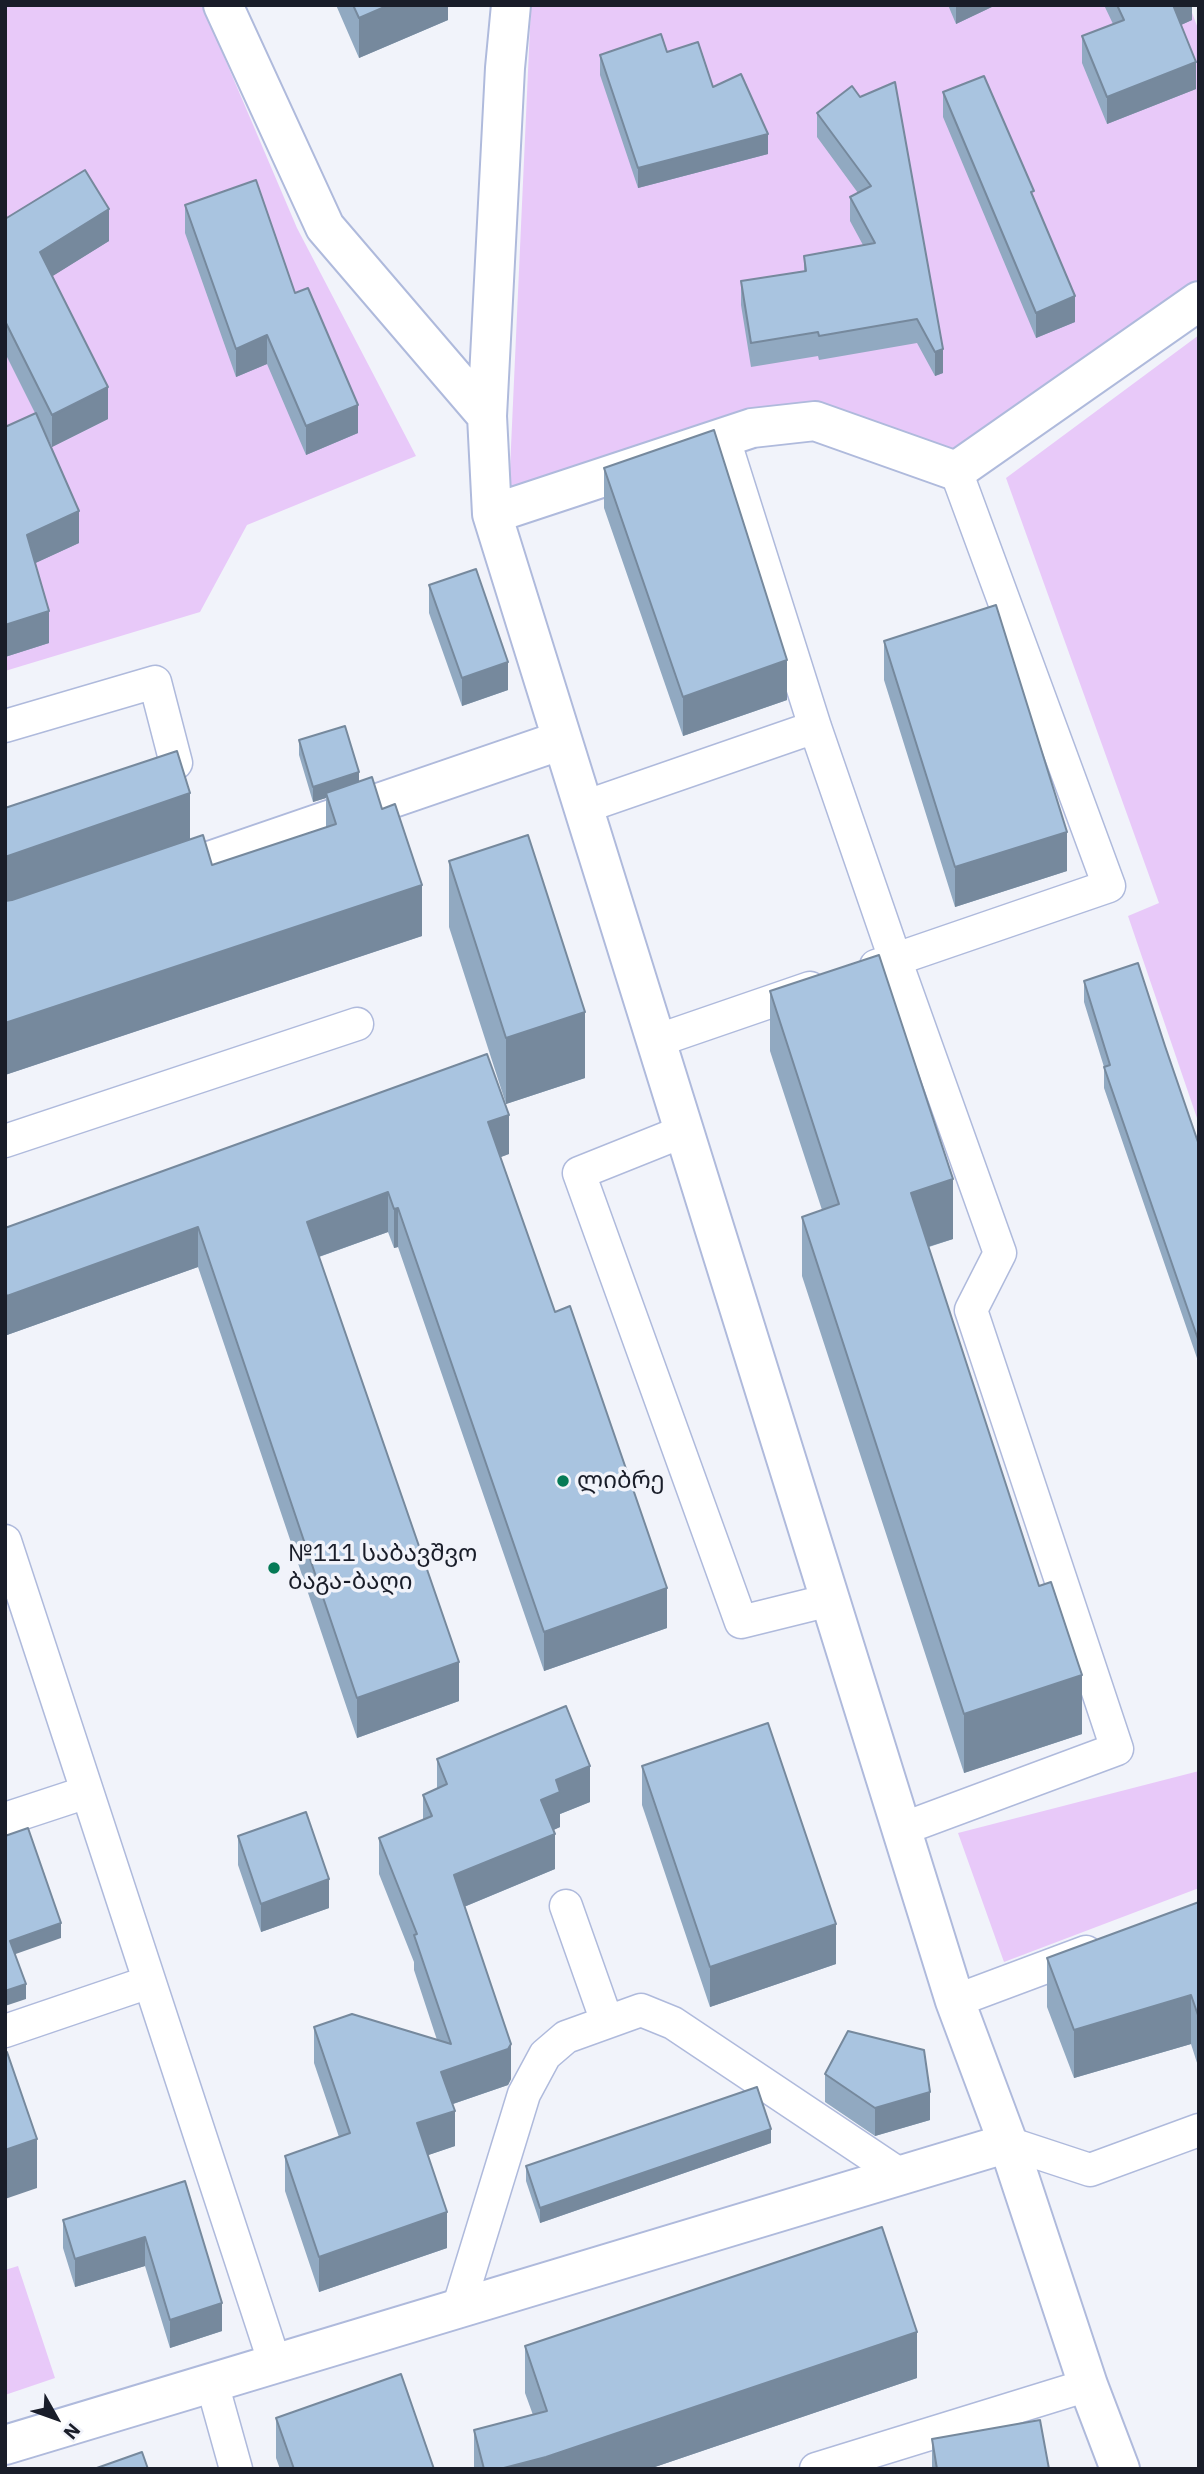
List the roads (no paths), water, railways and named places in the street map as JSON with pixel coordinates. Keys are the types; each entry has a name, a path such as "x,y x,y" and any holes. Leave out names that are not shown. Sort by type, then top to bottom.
{"street":[{"path":"223,5 325,227 487,416"},
{"path":"511,5 505,68 487,416 492,514 955,2001 1008,2143 1088,2385 1121,2469"},
{"path":"492,514 723,436 752,428 815,421 956,471 1199,301"},
{"path":"122,891 562,740"},
{"path":"5,2445 1008,2143"}],"lane":[{"path":"723,436 815,727 1000,1254 971,1310 1117,1749 902,1829"},
{"path":"656,1041 1109,886 956,471"},
{"path":"5,726 155,682 176,762"},
{"path":"584,807 815,727"},
{"path":"5,1140 358,1024"},
{"path":"684,1131 579,1173 741,1622 830,1600"},
{"path":"5,1541 17,1615 88,1791 275,2364"},
{"path":"5,1819 88,1791"},
{"path":"566,1906 607,2022"},
{"path":"955,2001 1109,1943"},
{"path":"5,2031 149,1982"},
{"path":"458,2309 524,2094 545,2055 566,2037 641,2010 673,2023 902,2176"},
{"path":"1008,2143 1090,2170 1199,2130"},
{"path":"212,2383 236,2469"},
{"path":"816,2469 1088,2385"}],"place":[{"name":"ლიბრე","path":"563,1481"},
{"name":"№111 საბავშვო ბაგა-ბაღი","path":"274,1568"}]}
